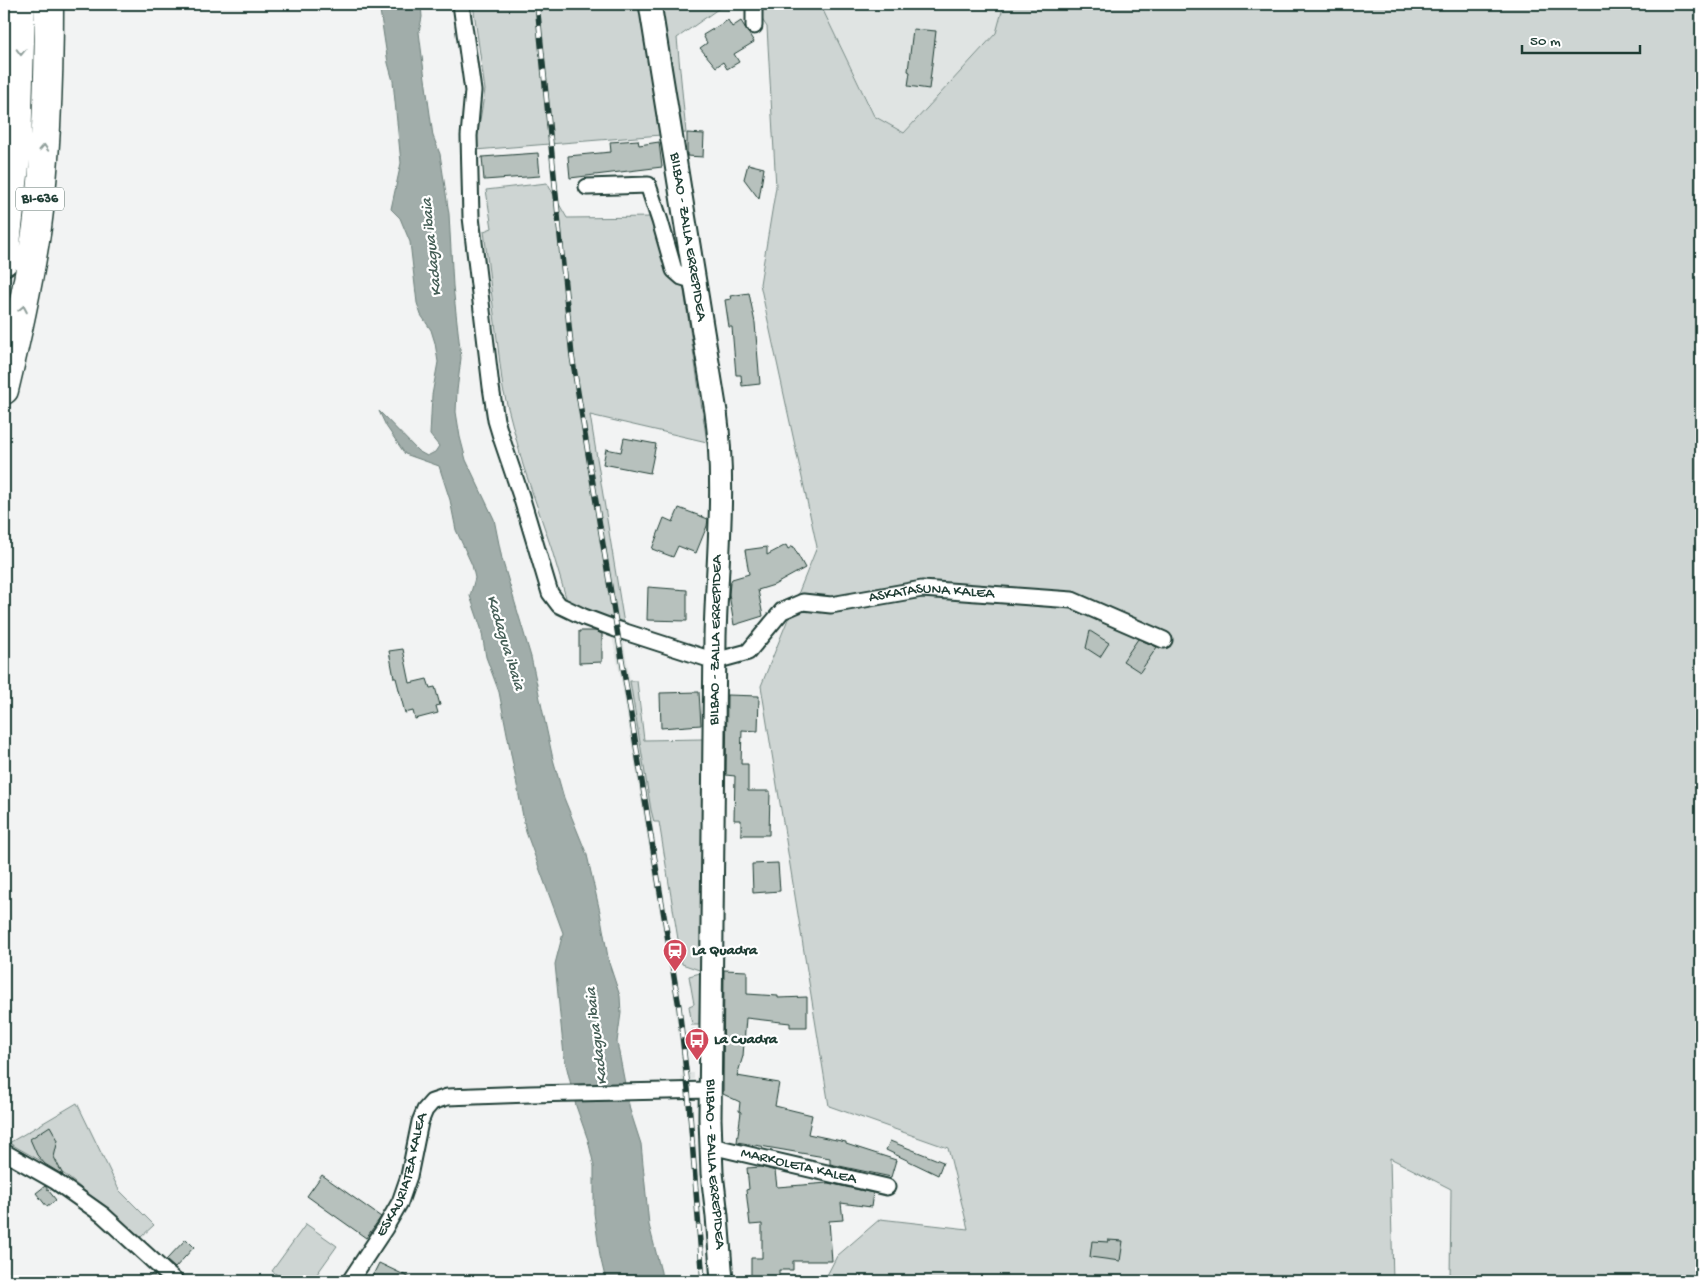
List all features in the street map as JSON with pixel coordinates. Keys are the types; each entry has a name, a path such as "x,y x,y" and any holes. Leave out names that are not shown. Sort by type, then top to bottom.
{"highway":[{"name":"BI-636","path":"4,261 17,148 21,4"},
{"name":"BI-636","path":"4,390 22,316 37,226 48,92 49,4"}],"street":[{"path":"461,4 473,91 469,144 472,223 492,395 502,440 550,593 559,605 584,617 715,661"},
{"name":"BILBAO - ZALLA ERREPIDEA","path":"650,4 716,412 721,457 721,510 717,558 715,661 710,1090 712,1173 722,1281"},
{"path":"754,4 754,26"},
{"path":"587,187 648,185 674,270 682,277 695,281"},
{"name":"ASKATASUNA KALEA","path":"715,661 748,652 782,611 803,602 831,604 922,589 1072,600 1164,640"},
{"name":"ESKAURIATZA KALEA","path":"350,1281 400,1202 409,1176 420,1122 425,1110 432,1102 448,1097 710,1090"},
{"name":"MARKOLETA KALEA","path":"711,1146 887,1187"},
{"path":"4,1152 55,1181 103,1215 175,1281"}],"shaded area":[{"path":"473,4 725,4 677,38 686,133 475,150 485,90"},
{"path":"752,4 820,4 874,116 904,133 996,33 1004,4 1701,4 1701,1281 1450,1281 1451,1189 1390,1158 1393,1281 824,1281 837,1256 880,1219 968,1229 948,1148 829,1106 761,686 817,547 760,284 776,187 767,27"},
{"path":"820,4 1004,4 996,33 904,133 875,116"},
{"path":"547,183 567,218 654,217 669,273 675,281 683,284 707,442 590,415 624,624 567,601 523,465 503,389 484,231 492,228 486,190"},
{"path":"612,636 623,638 682,1006 689,1073 694,1073 694,1079 681,1084 681,1052 673,992"},
{"path":"630,681 637,681 644,740 703,739 702,971 682,964 659,822 654,822 651,810"},
{"path":"700,973 699,1025 692,1025 689,1006 694,1004 689,976"},
{"path":"692,1030 699,1030 696,1056"},
{"path":"77,1103 119,1190 154,1225 141,1237 64,1174 9,1143"},
{"path":"306,1224 337,1246 312,1281 286,1281 272,1271"}],"water":[{"name":"Kadagua ibaia","path":"379,4 421,4 422,17 419,32 423,64 433,136 440,154 449,214 453,286 461,358 456,412 460,437 466,460 494,519 502,559 531,657 553,759 564,798 587,855 609,963 620,996 621,1013 617,1042 630,1110 641,1144 649,1225 662,1281 606,1281 600,1256 594,1213 594,1166 588,1140 576,1106 564,1056 555,964 563,933 526,832 499,692 486,657 481,628 470,596 475,578 472,565 456,530 450,500 439,466 405,454 386,426 379,411 418,451 427,456 435,452 439,446 430,435 432,395 438,362 435,343 431,330 421,315 417,303 410,242 400,218 391,209 401,163 393,81 388,63"}],"building":[{"path":"728,20 732,27 741,21 754,42 734,54 739,62 727,69 723,62 716,67 700,48 707,43 703,35"},
{"path":"913,29 936,31 929,89 908,86"},
{"path":"687,133 704,134 703,157 687,156"},
{"path":"638,140 639,145 659,142 662,167 570,178 568,156 611,152 610,142"},
{"path":"538,153 540,176 484,180 482,157"},
{"path":"748,164 764,168 759,199 744,179"},
{"path":"749,293 755,323 760,384 742,386 741,375 736,375 732,327 729,327 725,300 731,299 730,296"},
{"path":"624,438 656,444 650,473 603,464 606,449 621,452"},
{"path":"679,508 708,519 696,553 678,546 673,557 652,549 664,518 673,522"},
{"path":"786,545 788,549 793,546 805,568 774,585 758,590 763,616 734,625 729,594 730,583 732,579 749,574 745,550 767,547 767,555"},
{"path":"648,587 687,590 687,621 647,620"},
{"path":"579,631 595,631 602,634 602,662 579,663"},
{"path":"1090,631 1109,643 1100,657 1086,648"},
{"path":"1138,639 1157,647 1140,672 1123,661"},
{"path":"403,649 410,683 427,679 430,688 435,687 440,705 436,706 438,713 415,719 413,711 405,713 396,678 394,678 389,651"},
{"path":"699,692 701,725 661,728 660,693"},
{"path":"727,695 759,696 758,731 742,730 741,764 748,764 748,791 770,791 769,835 741,835 741,820 734,820 735,776 726,775"},
{"path":"778,863 780,891 753,893 752,864"},
{"path":"724,970 747,971 747,994 778,996 778,998 807,997 807,1027 790,1027 790,1023 746,1018 743,1056 737,1076 779,1083 775,1106 812,1115 808,1134 846,1142 846,1144 896,1160 891,1177 830,1164 830,1158 737,1142 741,1112 739,1111 740,1102 723,1094"},
{"path":"50,1126 58,1140 54,1157 63,1175 45,1164 37,1155 30,1139"},
{"path":"890,1141 943,1162 938,1175 886,1150"},
{"path":"761,1167 775,1171 777,1187 828,1183 873,1193 871,1207 841,1203 843,1220 829,1221 832,1261 793,1261 793,1270 779,1270 779,1281 751,1281 751,1258 762,1258 762,1224 750,1225 746,1190 749,1189 747,1168"},
{"path":"322,1175 381,1217 366,1238 307,1196"},
{"path":"45,1186 56,1200 47,1207 36,1193"},
{"path":"186,1239 194,1247 175,1268 166,1260"},
{"path":"1108,1240 1123,1241 1120,1261 1090,1257 1092,1241 1108,1242"},
{"path":"379,1263 417,1281 370,1281"},
{"path":"153,1273 161,1281 145,1281"}],"railway":[{"path":"537,4 572,356 679,1007 688,1089 703,1281"}],"place":[{"name":"La Quadra","path":"675,972"},
{"name":"La Cuadra","path":"697,1061"}]}
